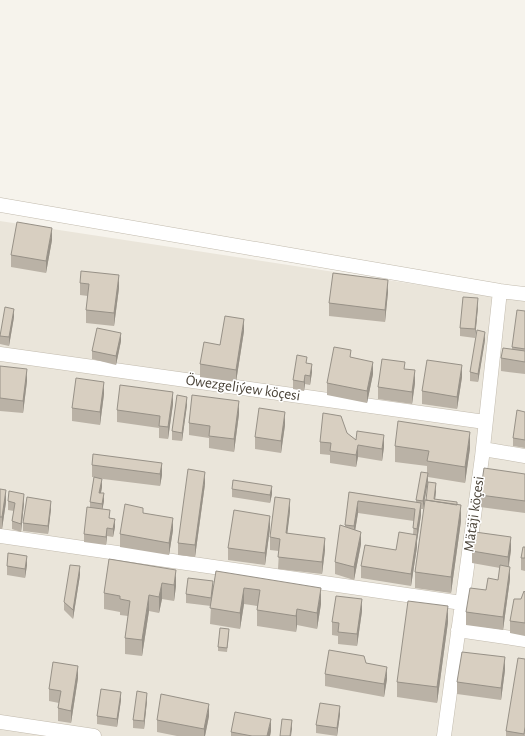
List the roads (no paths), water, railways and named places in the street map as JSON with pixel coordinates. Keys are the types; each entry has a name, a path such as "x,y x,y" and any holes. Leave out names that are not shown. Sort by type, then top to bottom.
{"street":[{"path":"0,205 500,291 525,294"},
{"name":"Mätäji köçesi","path":"444,736 486,422 500,291"},
{"name":"Öwezgeliýew köçesi","path":"0,354 486,422"},
{"path":"482,449 525,456"},
{"path":"0,536 462,603"},
{"path":"458,630 525,640"},
{"path":"0,722 94,736"}]}
